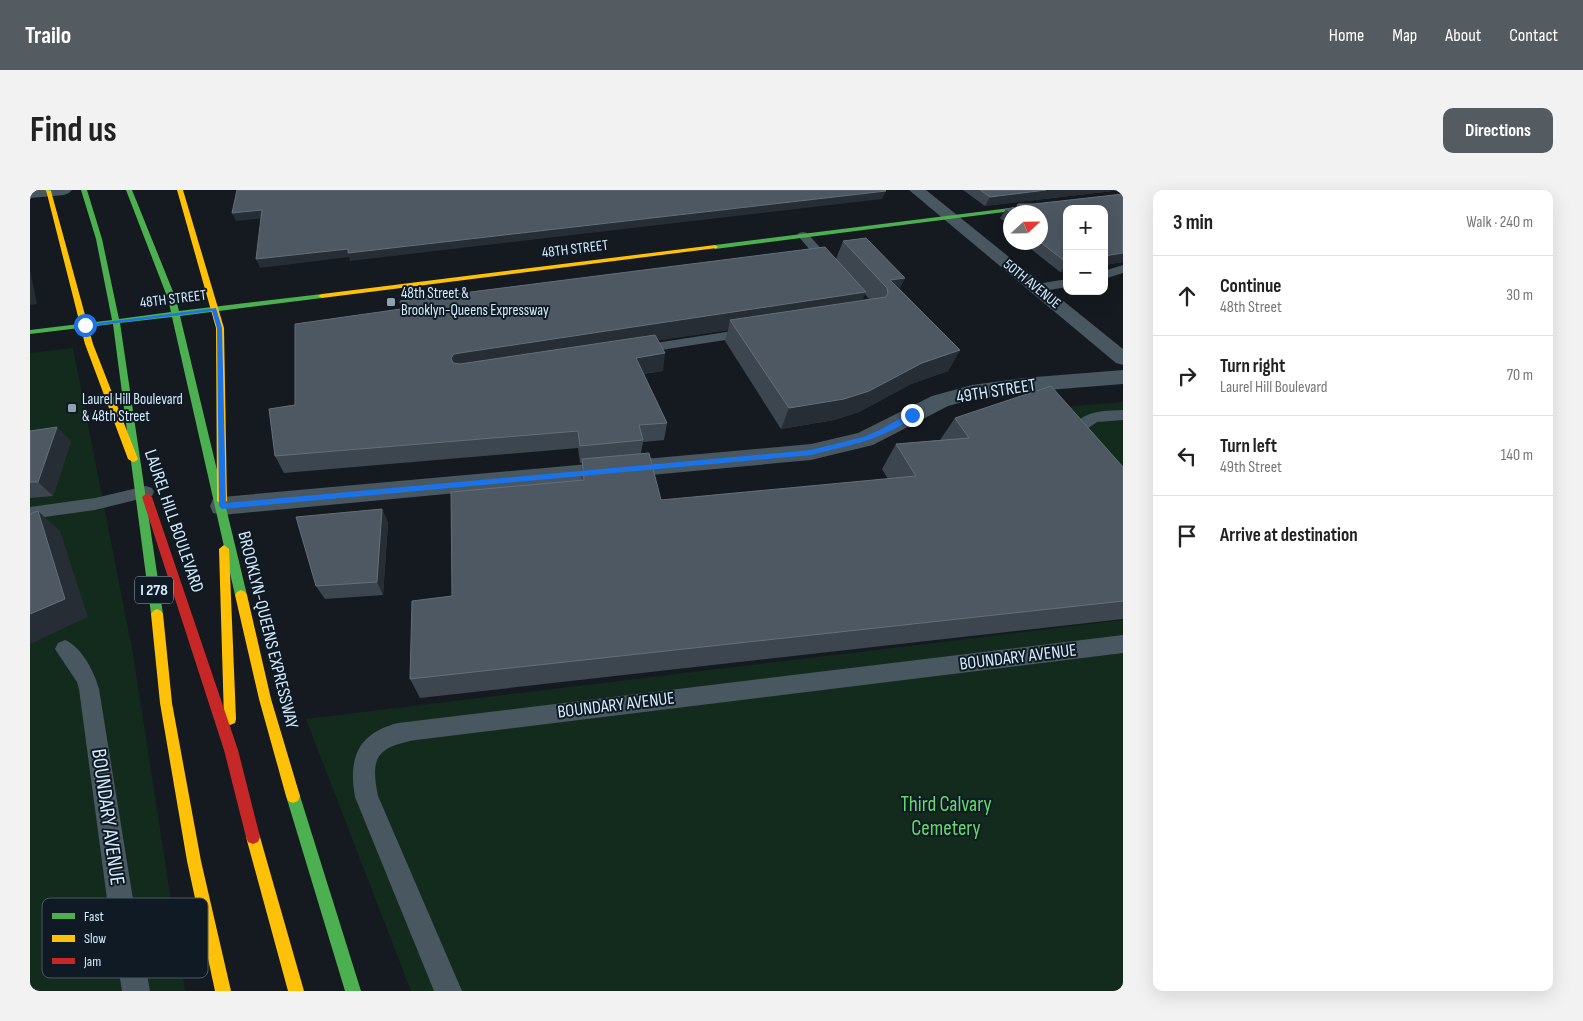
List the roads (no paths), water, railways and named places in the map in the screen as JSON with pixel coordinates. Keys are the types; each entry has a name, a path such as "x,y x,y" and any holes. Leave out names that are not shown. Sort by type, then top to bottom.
{"main road":[{"name":"LAUREL HILL BOULEVARD","path":"47,190 85,325 88,344 146,492 231,750 296,991"},
{"name":"I 278","path":"84,190 99,239 117,326 154,589 166,703 202,898"},
{"name":"BROOKLYN-QUEENS EXPRESSWAY","path":"128,190 157,257 172,299 265,699 306,842 353,991"},
{"path":"180,190 214,309"},
{"path":"145,200 157,257"},
{"name":"48TH STREET","path":"30,332 1057,204"},
{"name":"LAUREL HILL BOULEVARD","path":"214,309 220,328 222,506 231,750"},
{"name":"I 278","path":"208,924 223,991"}],"street":[{"path":"30,193 64,190"},
{"name":"50TH AVENUE","path":"917,190 1123,359"},
{"name":"49TH STREET","path":"222,506 811,452 865,439 882,432 926,407 963,394 1023,385 1123,378"}],"lane":[{"path":"803,235 841,278"},
{"path":"1108,274 1123,270"},
{"path":"1037,288 1063,284"},
{"path":"620,353 764,330"},
{"path":"1123,415 1084,421 1079,429 1085,440 1123,483"},
{"path":"30,512 95,504 146,492"},
{"name":"BOUNDARY AVENUE","path":"448,991 366,790 363,772 366,759 372,747 380,740 416,730 1123,644"},
{"name":"BOUNDARY AVENUE","path":"65,649 86,678 89,688 120,898"},
{"name":"BOUNDARY AVENUE","path":"134,978 136,991"}],"place":[{"name":"48th Street & Brooklyn-Queens Expressway","path":"391,302"},
{"name":"Laurel Hill Boulevard & 48th Street","path":"72,408"}],"park label":[{"name":"Third Calvary Cemetery","path":"946,816"}]}
